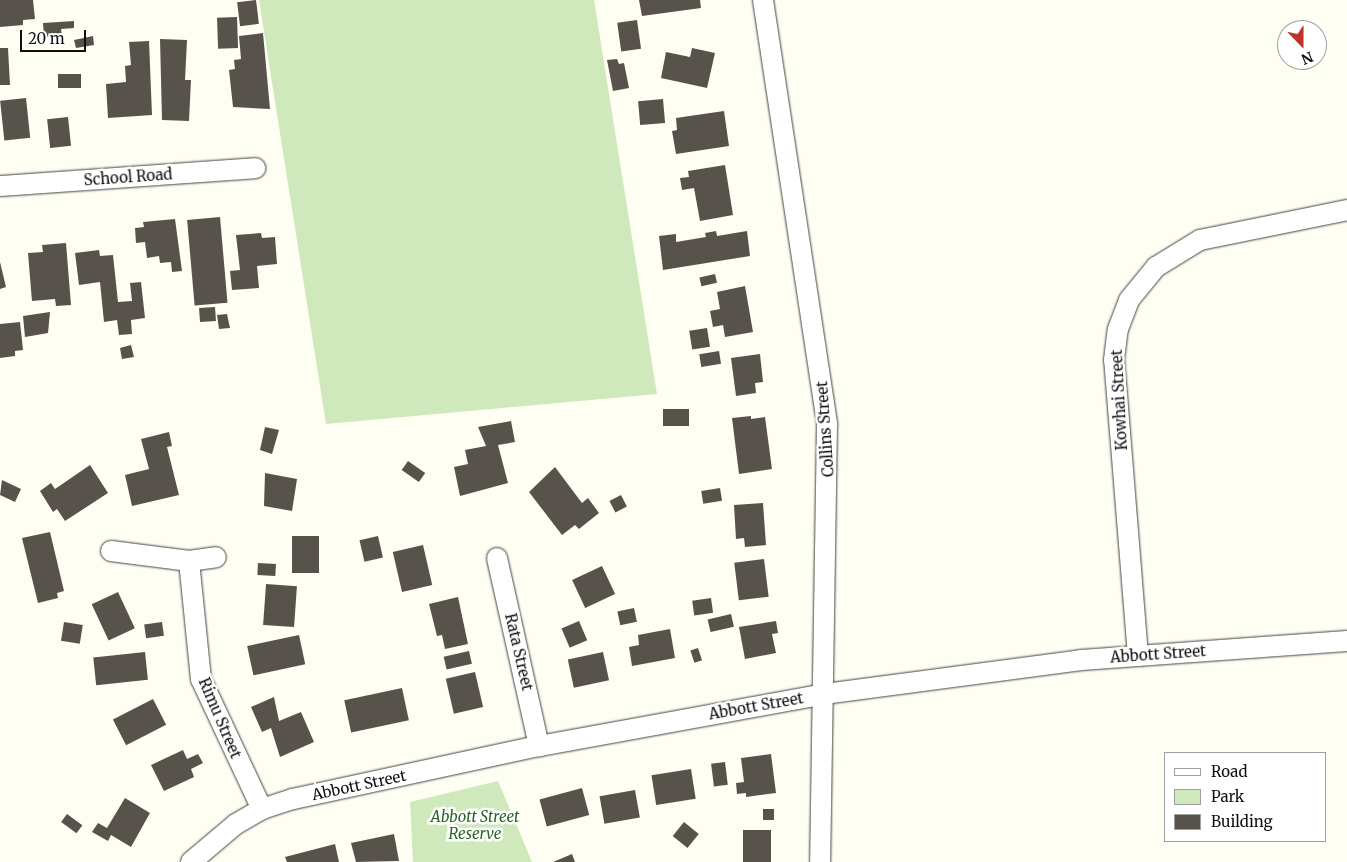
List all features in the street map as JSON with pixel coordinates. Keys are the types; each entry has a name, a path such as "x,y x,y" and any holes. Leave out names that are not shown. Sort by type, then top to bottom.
{"street":[{"name":"Collins Street","path":"763,0 827,424 820,862"},
{"name":"School Road","path":"0,186 255,168"},
{"name":"Kowhai Street","path":"1138,656 1114,360 1118,329 1129,300 1156,267 1200,240 1347,210"},
{"path":"111,551 189,561 216,557"},
{"name":"Rata Street","path":"497,558 539,746"},
{"name":"Rimu Street","path":"189,561 201,679 262,810"},
{"name":"Abbott Street","path":"191,862 236,824 262,810 293,799 539,746 824,694 1138,656 1347,641"}],"green space":[{"path":"259,0 594,0 657,394 326,424"},
{"name":"Abbott Street Reserve","path":"498,781 532,862 413,862 410,802"}],"building":[{"path":"0,0 33,0 35,19 23,20 23,25 0,27"},
{"path":"256,0 259,24 240,26 237,2"},
{"path":"639,0 700,0 701,8 642,16"},
{"path":"237,17 238,48 218,49 217,18"},
{"path":"637,20 641,49 621,52 617,23"},
{"path":"74,21 74,28 61,29 62,36 44,37 43,23"},
{"path":"263,33 270,109 233,107 229,70 235,69 234,60 241,59 239,36"},
{"path":"93,36 94,45 76,48 74,40"},
{"path":"160,39 187,40 185,80 191,80 189,121 162,120"},
{"path":"149,41 152,115 108,118 106,84 126,82 125,66 131,65 129,42"},
{"path":"0,48 8,48 10,85 0,85"},
{"path":"692,48 715,53 707,88 661,78 666,52 690,57"},
{"path":"617,59 619,64 624,63 629,88 613,91 607,60"},
{"path":"58,74 81,74 81,88 58,88"},
{"path":"26,98 30,138 4,140 0,101"},
{"path":"663,99 665,123 640,125 638,101"},
{"path":"724,111 729,146 676,154 672,131 677,130 676,118"},
{"path":"68,117 71,146 50,148 47,119"},
{"path":"725,165 733,215 700,221 694,188 682,190 680,178 689,177 688,171"},
{"path":"220,217 227,303 195,306 187,220"},
{"path":"175,219 182,271 172,272 171,262 160,263 159,256 147,258 145,242 136,243 135,228 144,227 143,222"},
{"path":"716,231 717,236 747,231 750,256 663,270 659,236 676,234 676,242 706,237 705,233"},
{"path":"261,233 262,238 275,237 277,264 257,266 259,288 232,290 230,271 240,270 236,235"},
{"path":"66,243 71,305 56,306 55,299 32,301 28,253 43,252 42,245"},
{"path":"99,250 100,256 113,255 118,302 132,301 130,283 141,282 145,318 131,320 132,334 119,335 117,320 104,322 100,282 79,285 75,253"},
{"path":"0,262 6,287 0,289"},
{"path":"715,274 717,283 701,286 699,278"},
{"path":"745,286 753,332 725,337 723,325 713,327 710,311 720,309 717,292"},
{"path":"215,307 216,321 200,322 199,308"},
{"path":"50,312 48,333 25,337 23,316"},
{"path":"227,314 230,328 219,329 217,315"},
{"path":"20,322 23,350 15,351 15,356 0,358 0,324"},
{"path":"707,328 710,347 692,350 689,331"},
{"path":"131,345 134,357 122,359 120,348"},
{"path":"719,351 721,364 701,367 699,354"},
{"path":"760,354 763,382 755,383 756,393 736,396 731,358"},
{"path":"663,409 689,409 689,426 663,426"},
{"path":"751,416 751,419 765,417 772,469 739,474 732,418"},
{"path":"511,421 515,442 498,445 508,483 460,496 454,467 468,464 465,450 486,446 478,427"},
{"path":"265,427 279,430 272,454 260,450"},
{"path":"169,432 172,446 167,447 179,495 132,506 125,475 149,469 141,439"},
{"path":"408,461 425,473 419,482 402,470"},
{"path":"90,465 108,493 65,521 57,509 53,512 40,491 51,483 55,489"},
{"path":"555,467 582,503 588,498 599,513 579,529 575,525 562,535 529,492"},
{"path":"265,473 297,479 292,511 264,506"},
{"path":"2,480 21,489 15,502 0,495"},
{"path":"720,488 722,501 703,504 701,491"},
{"path":"621,495 627,507 615,512 609,501"},
{"path":"763,503 766,545 745,547 744,538 736,539 734,505"},
{"path":"50,532 64,591 57,593 58,598 38,603 22,538"},
{"path":"292,536 319,536 319,573 292,573"},
{"path":"378,536 383,557 364,562 359,540"},
{"path":"423,545 432,585 402,592 393,552"},
{"path":"764,559 769,597 739,600 734,563"},
{"path":"258,563 276,564 275,576 257,575"},
{"path":"602,566 615,594 585,608 572,580"},
{"path":"266,584 297,586 294,627 263,625"},
{"path":"118,592 135,628 109,641 92,604"},
{"path":"458,597 468,644 445,649 442,635 437,636 429,604"},
{"path":"711,598 713,613 694,615 692,601"},
{"path":"634,608 637,622 620,625 617,612"},
{"path":"731,614 734,627 711,632 708,619"},
{"path":"579,621 587,640 570,648 562,628"},
{"path":"776,621 778,633 772,634 776,653 745,659 739,627"},
{"path":"64,622 83,625 80,644 61,641"},
{"path":"162,622 164,636 146,638 144,625"},
{"path":"670,629 675,658 632,666 629,647 639,645 638,635"},
{"path":"299,635 305,664 253,675 247,646"},
{"path":"698,648 702,660 694,663 690,650"},
{"path":"469,651 472,664 447,670 444,657"},
{"path":"145,652 148,680 96,685 93,657"},
{"path":"603,652 609,680 574,688 568,659"},
{"path":"475,672 483,707 454,714 446,679"},
{"path":"402,688 409,720 351,733 344,700"},
{"path":"274,697 279,721 301,712 314,742 280,757 271,728 262,732 251,707"},
{"path":"153,699 166,725 126,745 113,719"},
{"path":"183,750 187,759 198,754 203,763 191,769 194,777 164,791 151,765"},
{"path":"771,754 776,793 746,797 746,793 737,794 736,783 744,782 741,758"},
{"path":"725,762 728,785 714,787 711,764"},
{"path":"691,769 696,799 656,805 651,775"},
{"path":"582,788 589,815 547,826 539,799"},
{"path":"635,790 640,818 604,824 600,796"},
{"path":"125,798 150,813 131,847 111,835 108,841 92,832 98,823 107,828"},
{"path":"763,809 774,809 774,820 763,820"},
{"path":"67,814 82,825 76,833 61,822"},
{"path":"684,822 699,834 687,848 673,836"},
{"path":"743,830 771,830 771,862 743,862"},
{"path":"394,834 399,861 356,862 351,843"},
{"path":"335,844 339,862 287,862 285,857"},
{"path":"572,854 575,862 553,862"}]}
